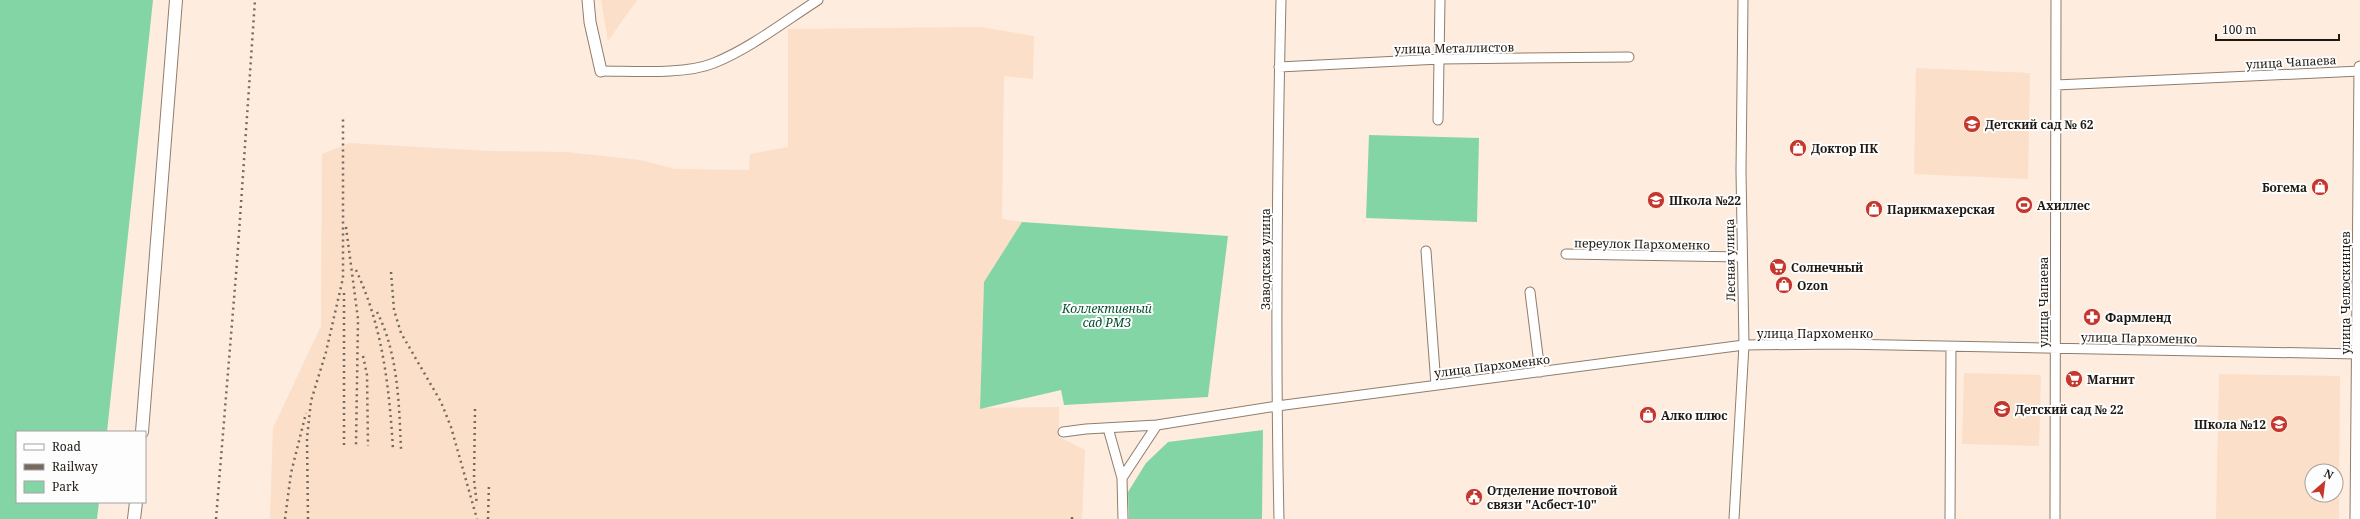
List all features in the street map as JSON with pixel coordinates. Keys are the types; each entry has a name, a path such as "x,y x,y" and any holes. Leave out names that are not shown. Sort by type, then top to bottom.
{"main road":[{"path":"142,431 176,0"},
{"path":"134,519 136,503"}],"street":[{"path":"588,0 590,22 601,70 678,70 712,64 742,49 818,0"},
{"name":"Заводская улица","path":"1279,519 1277,406 1279,66 1281,0"},
{"path":"1438,120 1440,0"},
{"name":"Лесная улица","path":"1734,519 1744,345 1742,257 1743,0"},
{"name":"улица Чапаева","path":"2055,519 2054,349 2056,0"},
{"name":"улица Металлистов","path":"1279,66 1440,58 1629,57"},
{"name":"улица Челюскинцев","path":"2356,519 2360,67"},
{"name":"улица Чапаева","path":"2056,85 2360,71"},
{"path":"1426,251 1436,386"},
{"name":"переулок Пархоменко","path":"1566,254 1742,257"},
{"path":"1530,292 1540,372"},
{"name":"улица Пархоменко","path":"1063,432 1157,425 1277,406 1744,345 1839,344 2358,354"},
{"path":"1950,519 1951,347"},
{"path":"1122,478 1157,425"},
{"path":"1108,428 1122,478 1124,519"}],"shaded area":[{"path":"601,0 637,0 608,41"},
{"path":"980,27 1034,36 1033,79 1004,76 1002,219 1022,222 984,282 980,408 1059,407 1059,437 1085,450 1082,519 270,519 273,428 321,326 322,154 349,143 491,151 566,152 640,160 675,169 749,170 750,154 788,147 788,29"},
{"name":"Детский сад № 62","path":"1916,68 2030,73 2028,179 1914,174"},
{"name":"Детский сад № 22","path":"1964,373 2041,375 2039,446 1962,444"},
{"name":"Школа №12","path":"2219,374 2340,376 2339,463 2304,463 2304,503 2339,503 2339,519 2216,519"}],"green space":[{"path":"0,0 153,0 107,431 16,431 16,503 99,503 97,519 0,519"},
{"path":"1369,135 1479,138 1477,222 1366,218"},
{"name":"Коллективный сад РМЗ","path":"1022,222 1228,236 1208,397 1064,405 1061,390 980,409 984,282"},
{"path":"1263,430 1262,519 1129,519 1128,492 1146,463 1168,442"}],"railway":[{"path":"216,519 237,262 255,0"},
{"path":"308,519 307,438 311,401 326,352 343,278 343,117"},
{"path":"346,227 358,319 356,446"},
{"path":"356,270 373,314 379,336 387,380 393,449"},
{"path":"391,272 394,310 401,333 441,402 451,427 477,519"},
{"path":"344,293 344,445"},
{"path":"377,312 384,328 393,361 398,396 401,449"},
{"path":"363,356 367,375 368,446"},
{"path":"475,409 474,480 477,505"},
{"path":"285,519 291,473 306,413"},
{"path":"488,519 489,483"},
{"path":"1072,514 1072,519"}],"place":[{"name":"Детский сад № 62","path":"1972,124"},
{"name":"Доктор ПК","path":"1798,148"},
{"name":"Богема","path":"2320,187"},
{"name":"Школа №22","path":"1656,200"},
{"name":"Ахиллес","path":"2024,205"},
{"name":"Парикмахерская","path":"1874,209"},
{"name":"Солнечный","path":"1778,267"},
{"name":"Ozon","path":"1784,285"},
{"name":"Фармленд","path":"2092,317"},
{"name":"Магнит","path":"2074,379"},
{"name":"Детский сад № 22","path":"2002,409"},
{"name":"Алко плюс","path":"1648,415"},
{"name":"Школа №12","path":"2279,424"},
{"name":"Отделение почтовой связи \"Асбест-10\"","path":"1474,497"}]}
